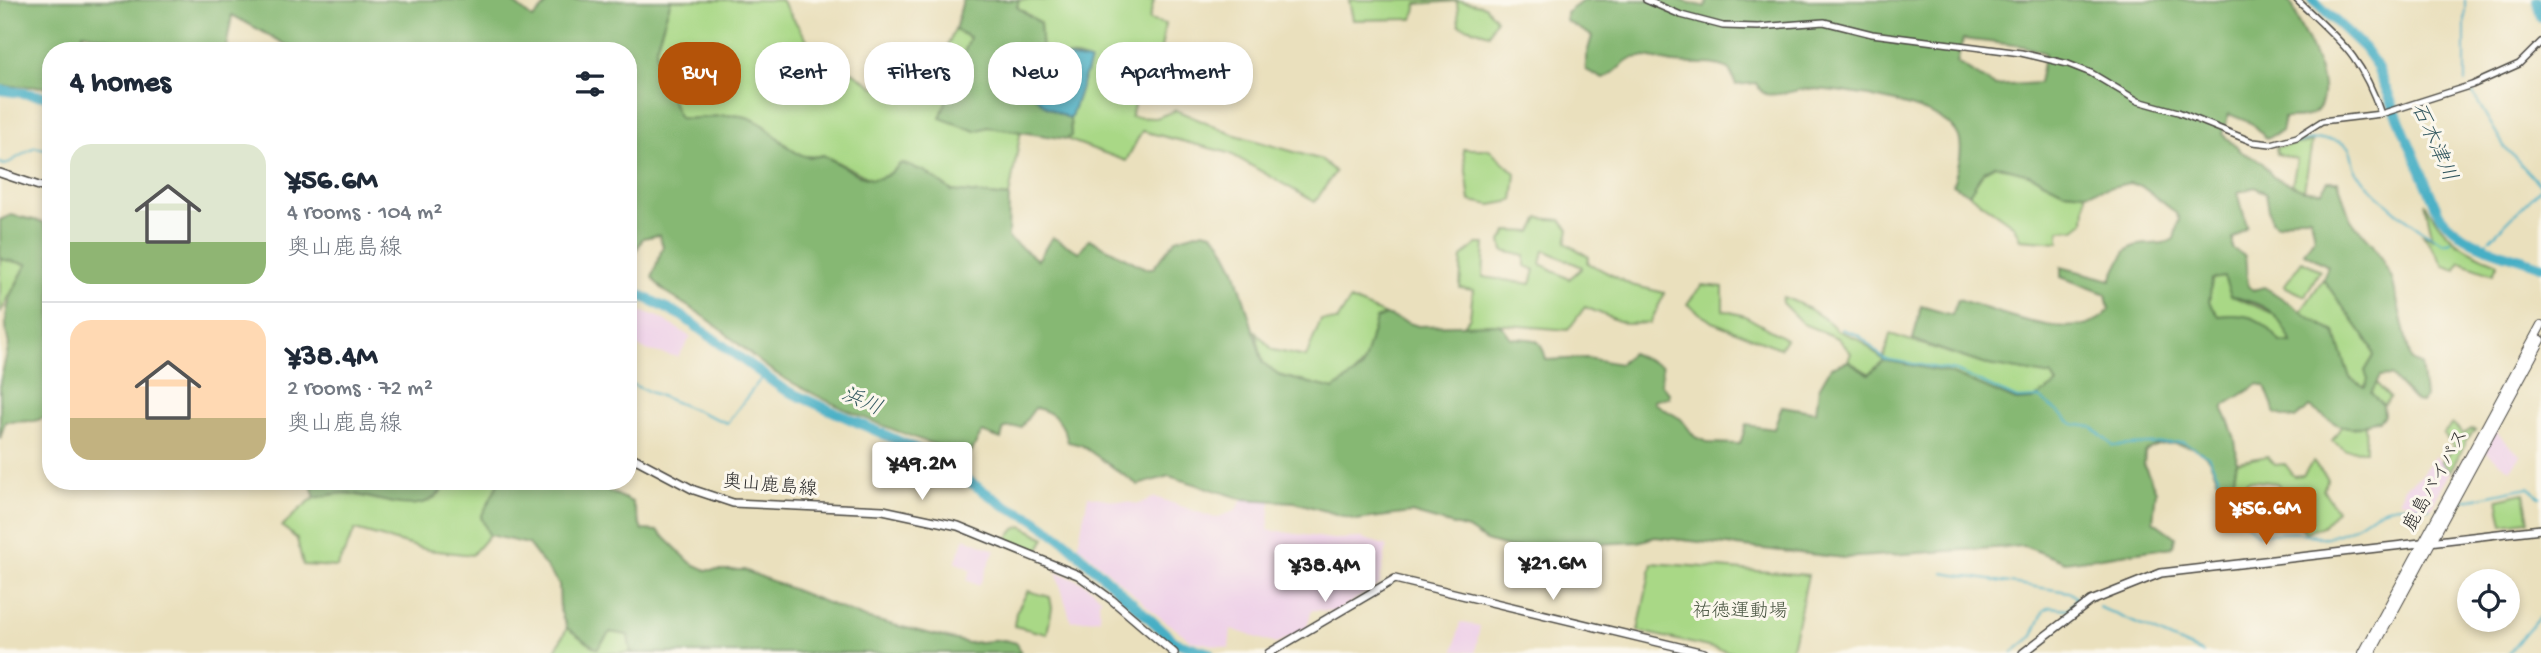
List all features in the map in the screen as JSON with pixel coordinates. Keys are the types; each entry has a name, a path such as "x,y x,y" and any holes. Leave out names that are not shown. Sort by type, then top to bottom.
{"highway":[{"name":"鹿島バイパス","path":"2371,653 2426,541 2541,325"},
{"name":"鹿島バイパス","path":"2363,653 2541,340"}],"main road":[{"path":"0,173 42,187"},
{"name":"奥山鹿島線","path":"637,460 694,490 733,503 883,510 958,526 1078,575 1174,653"},
{"path":"2023,653 2091,601 2161,573 2541,529"},
{"path":"1269,653 1395,579 1704,653"}],"street":[{"path":"1646,0 1681,15 1723,26 1758,27 1824,22 1872,34 2021,53 2068,64 2091,73 2138,101 2178,112 2253,142 2271,144 2286,141 2334,118 2381,114 2500,74 2519,64 2540,42"},
{"path":"2297,0 2357,60 2381,114"}],"shaded area":[{"path":"637,310 657,316 691,337 678,357 637,346"},
{"path":"2495,431 2521,456 2510,470 2485,452"},
{"path":"2435,456 2450,471 2431,508 2399,501 2404,487 2419,477"},
{"path":"1088,496 1138,504 1155,497 1215,518 1235,511 1243,499 1271,500 1268,530 1333,539 1362,538 1387,546 1379,585 1337,611 1312,610 1306,629 1276,644 1231,629 1229,648 1192,641 1157,615 1078,545"},
{"path":"965,538 995,550 979,586 967,580 971,570 955,562"},
{"path":"1056,572 1084,583 1102,598 1099,600 1100,619 1071,621"},
{"path":"1460,622 1480,626 1475,653 1454,651"}],"green space":[{"path":"0,0 510,0 533,19 548,3 547,0 671,0 656,47 658,105 674,105 679,118 727,115 745,117 763,125 794,151 812,157 823,155 864,177 882,177 901,163 924,171 952,191 1009,197 1008,238 1038,260 1052,237 1079,252 1089,239 1145,268 1153,268 1176,239 1203,231 1212,233 1221,242 1235,269 1263,363 1281,376 1334,389 1362,369 1376,319 1386,315 1418,326 1496,324 1503,327 1511,338 1535,340 1542,346 1546,360 1587,358 1620,364 1631,353 1662,366 1661,384 1669,397 1654,400 1654,403 1681,419 1695,437 1709,443 1740,444 1746,425 1774,429 1782,406 1816,412 1819,388 1831,367 1848,361 1869,374 1884,360 1950,373 2016,401 2033,400 2057,384 2052,376 1983,364 1913,340 1921,306 1952,315 1958,299 2036,323 2078,326 2095,321 2109,310 2106,294 2061,277 2061,267 2111,280 2121,259 2130,249 2174,239 2179,219 2175,212 2141,186 2129,183 2086,193 2063,191 2029,174 1995,165 1984,171 1969,194 1953,184 1961,149 1959,137 1951,126 1935,116 1891,101 1824,90 1804,89 1766,94 1756,83 1736,85 1729,69 1709,64 1674,63 1644,57 1630,60 1603,79 1586,70 1586,57 1592,36 1566,21 1566,13 1584,0 1679,0 1705,7 1707,0 2288,0 2318,65 2323,88 2323,99 2319,108 2308,116 2284,118 2281,132 2266,138 2251,123 2229,114 2222,134 2243,153 2261,161 2273,177 2304,190 2321,191 2328,181 2338,181 2350,219 2373,244 2392,278 2411,360 2421,365 2425,397 2422,403 2416,402 2391,376 2380,377 2371,393 2383,405 2384,415 2379,421 2351,428 2332,422 2310,407 2295,419 2276,414 2265,386 2259,384 2225,405 2223,410 2236,447 2232,488 2221,488 2207,457 2194,448 2168,444 2151,448 2145,452 2144,465 2156,491 2153,521 2175,537 2173,547 2065,562 2024,546 1844,558 1655,537 1638,542 1510,548 1486,541 1468,529 1411,513 1356,520 1295,502 1243,499 1169,476 1138,485 1081,445 1068,442 1058,419 1035,408 1021,427 1004,428 1001,439 982,432 969,456 874,422 782,377 712,322 657,284 652,277 663,246 659,235 643,238 637,249 637,42 282,42 232,15 227,42 126,42 83,33 82,42 42,42 42,87 0,86","holes":["1963,39 2023,46 2045,53 2039,83 1995,86 1957,63","2255,187 2266,193 2271,221 2277,225 2298,217 2310,217 2314,237 2304,253 2328,266 2323,279 2371,346 2374,356 2365,371 2368,379 2365,387 2350,378 2335,332 2264,287 2253,290 2248,286 2245,256 2233,249 2233,239 2247,227 2238,192","2224,277 2231,296 2269,310 2281,323 2292,343 2280,342 2268,327 2246,316 2219,316 2209,302 2212,279"]},
{"path":"671,0 781,0 809,42 755,42 755,105 850,105 850,70 864,80 864,105 974,105 975,131 988,127 1021,130 1009,197 952,191 924,171 875,181 823,155 812,157 794,151 763,125 745,117 727,115 679,118 674,105 741,105 741,42 658,42 658,66 656,47"},
{"path":"963,0 1019,0 1017,7 1040,23 1041,42 988,42 988,105 1045,105 1070,119 1071,136 1066,139 988,127 975,131 940,118 945,105 974,105 974,42 968,42 970,37 955,30"},
{"path":"1019,0 1154,0 1149,20 1165,24 1162,42 1096,42 1096,105 1134,105 1131,117 1156,118 1176,110 1232,134 1322,160 1335,172 1315,202 1229,153 1142,131 1126,161 1066,139 1071,136 1070,119 1075,105 1082,105 1082,84 1090,61 1082,59 1082,42 1041,42 1040,23 1017,7"},
{"path":"1349,0 1457,0 1485,6 1496,19 1489,34 1459,25 1457,1 1417,4 1413,19 1353,20"},
{"path":"955,30 970,37 970,42 949,42"},
{"path":"2312,142 2304,190 2292,185 2297,159 2277,154 2276,147"},
{"path":"1463,149 1489,149 1516,174 1513,201 1491,205 1470,201"},
{"path":"1995,165 2029,174 2063,191 2086,193 2084,222 2075,229 2059,230 2059,242 2020,239 2014,226 1969,194 1984,171"},
{"path":"2425,203 2455,241 2498,263 2493,274 2460,262 2456,270 2444,266 2423,234 2433,239"},
{"path":"11,215 42,222 42,419 5,422 0,439 0,382 9,345 7,313 12,294 27,264 0,259 0,220"},
{"path":"1539,218 1561,220 1569,229 1566,243 1589,257 1588,263 1631,285 1665,293 1650,323 1626,324 1585,307 1568,330 1496,324 1463,326 1470,317 1473,290 1460,288 1462,257 1477,244 1485,244 1483,277 1531,284 1535,270 1525,266 1525,256 1503,251 1501,241 1508,231 1532,232","holes":["1544,250 1582,267 1569,279 1541,264"]},
{"path":"0,259 27,264 0,313"},
{"path":"2302,261 2320,270 2305,296 2284,286"},
{"path":"2224,277 2232,296 2279,316 2292,343 2280,342 2261,324 2245,317 2219,316 2209,302 2212,279"},
{"path":"2323,279 2371,346 2374,356 2365,371 2390,398 2383,405 2350,378 2335,332 2300,313"},
{"path":"1702,285 1723,287 1723,310 1745,316 1786,339 1780,348 1712,322 1687,304"},
{"path":"1783,297 1804,306 1836,330 1859,339 1883,360 1890,334 1983,364 2052,375 2057,384 2033,400 2016,401 1950,373 1870,374 1848,361 1851,353 1838,338 1803,324 1782,303"},
{"path":"1350,300 1386,315 1376,320 1365,360 1346,381 1334,389 1281,376 1263,363 1256,332 1273,350 1306,357 1321,320 1337,321"},
{"path":"2365,421 2366,451 2346,450 2332,441 2342,425 2348,428"},
{"path":"2452,424 2463,434 2471,429 2475,430 2464,442 2465,445 2450,471 2441,461 2455,448 2443,434"},
{"path":"2267,456 2275,465 2285,464 2294,476 2303,475 2313,462 2328,479 2323,490 2337,510 2323,526 2306,532 2297,518 2281,512 2278,504 2283,492 2277,483 2249,480 2240,488 2232,488 2237,462"},
{"path":"313,490 441,490 429,501 417,504 390,502 348,493 315,498"},
{"path":"440,490 511,490 481,517 489,535 472,555 428,550 355,530 337,567 303,565 297,539 282,526 315,498 331,493 405,504 422,503 436,496"},
{"path":"495,490 606,490 632,502 642,530 658,531 691,563 706,570 744,570 865,618 968,643 1004,640 1017,643 1021,653 631,653 628,635 610,632 597,649 567,628 560,610 559,584 528,544 489,535 481,517"},
{"path":"2524,493 2529,521 2503,524 2498,499"},
{"path":"1022,526 1045,538 1037,553 1005,541 1015,529"},
{"name":"祐徳運動場","path":"1652,563 1808,575 1791,653 1734,653 1638,631"},
{"path":"1028,591 1050,597 1052,608 1047,634 1014,626 1016,612"},
{"path":"567,628 597,649 610,632 628,635 631,653 554,653"}],"water":[{"path":"1082,60 1090,61 1082,84"},
{"path":"1044,105 1075,105 1070,119"}],"waterway":[{"name":"石木津川","path":"2313,0 2364,48 2376,65 2439,214 2449,225 2473,241 2541,266"},
{"path":"2465,0 2465,82"},
{"path":"2537,0 2541,17"},
{"name":"浜川","path":"0,90 42,96"},
{"path":"2472,92 2504,146 2541,186"},
{"path":"2295,143 2322,139 2342,143 2350,150 2357,172 2386,202 2432,236 2444,243 2451,241"},
{"path":"0,163 5,165 35,147 42,148"},
{"path":"2490,239 2541,188"},
{"name":"石木津川","path":"2456,238 2458,234"},
{"name":"石木津川","path":"2485,249 2488,242"},
{"name":"浜川","path":"637,294 682,316 783,389 930,455 1004,505 1034,519 1065,541 1175,642 1209,653"},
{"path":"1841,329 1859,335 1884,359 1956,371 2017,399 2040,398 2073,424 2092,427 2113,446 2183,442 2208,456 2239,516 2257,534 2295,533 2327,537 2342,533 2382,510 2409,506 2429,508"},
{"path":"637,387 727,423 763,376"},
{"path":"2461,501 2528,487 2541,497"},
{"path":"1943,573 2069,592 2077,598 2068,609 2050,607 2044,610 2033,636 2012,653"},
{"path":"2099,607 2203,653"},
{"path":"2509,653 2541,615"}]}
